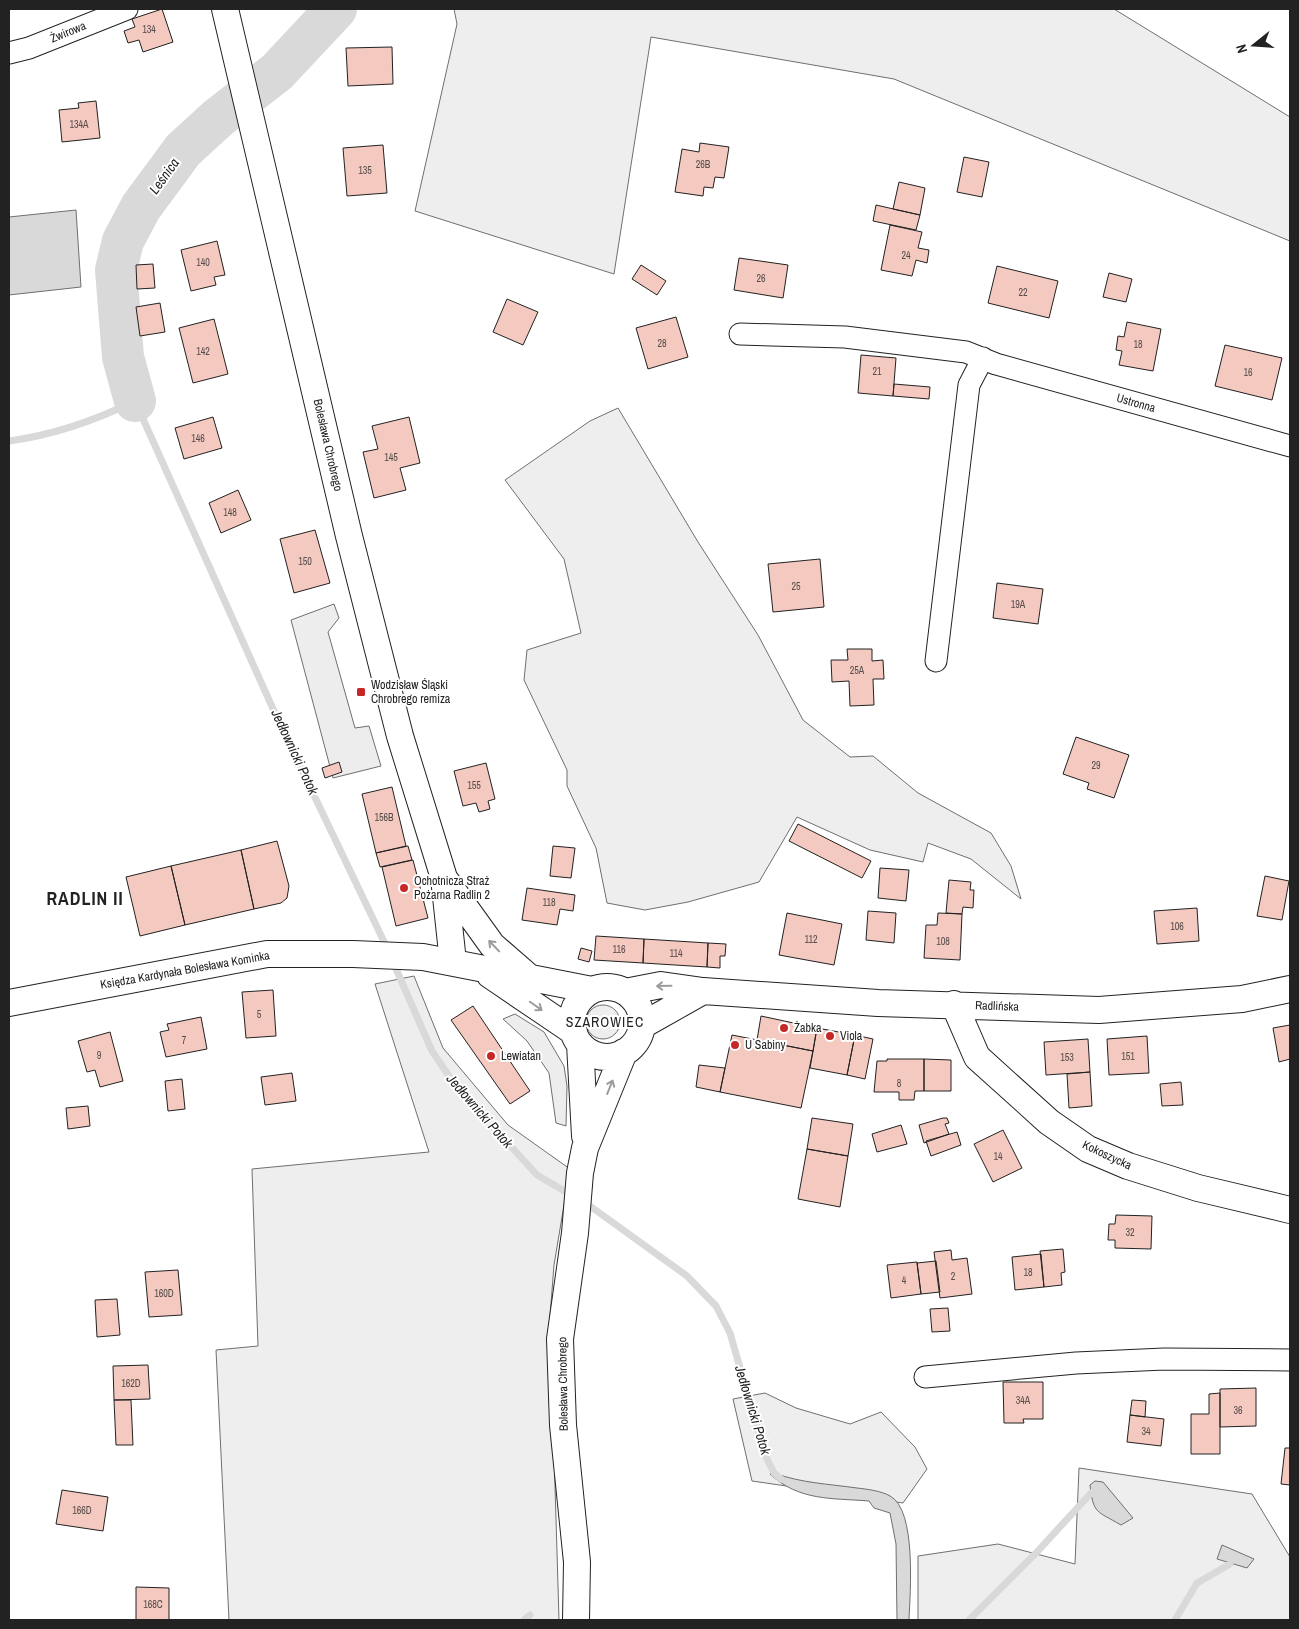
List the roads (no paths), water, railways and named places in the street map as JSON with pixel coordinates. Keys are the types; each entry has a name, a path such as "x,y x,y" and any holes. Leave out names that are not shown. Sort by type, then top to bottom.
{"street":[{"name":"Żwirowa","path":"9,53 29,48 127,9"},
{"name":"Bolesława Chrobrego","path":"225,9 349,536 400,736 444,878 453,962"},
{"name":"Ustronna","path":"740,334 845,337 966,352 996,364 1290,446"},
{"path":"936,662 968,385 983,358"},
{"name":"Bolesława Chrobrego","path":"444,878 492,945 530,978"},
{"name":"Księdza Kardynała Bolesława Kominka","path":"11,1000 267,954 354,954 423,957 592,990"},
{"name":"Księdza Kardynała Bolesława Kominka","path":"481,969 577,1038"},
{"name":"Radlińska","path":"625,992 661,985 703,990 878,1003 1099,1010 1242,999 1290,989"},
{"path":"603,987 615,988 625,992 638,1007 641,1026 638,1036 624,1052 606,1056 596,1055 577,1038 573,1017 577,1003 592,990 603,987"},
{"path":"641,1026 703,990"},
{"name":"Kokoszycka","path":"954,1004 977,1057 1049,1122 1088,1148 1128,1166 1198,1188 1290,1210"},
{"name":"Bolesława Chrobrego","path":"576,1620 577,1562 562,1425 560,1339 575,1233 582,1160 577,1038"},
{"name":"Bolesława Chrobrego","path":"582,1160 624,1052"},
{"path":"925,1377 1076,1363 1164,1358 1290,1360"}],"waterway":[{"name":"Leśnica","path":"135,401 123,357 116,270 123,241 141,207 183,150 218,118 277,72 336,9"},
{"name":"Jedłownicki Potok","path":"9,441 42,435 74,426 135,401 278,720 388,950"},
{"name":"Jedłownicki Potok","path":"393,962 432,1051 455,1085 537,1175 573,1196"},
{"name":"Jedłownicki Potok","path":"583,1201 687,1276 716,1306 730,1333 765,1455 774,1473 781,1479"},
{"path":"969,1620 1037,1552 1091,1493"},
{"path":"1175,1620 1197,1583 1230,1564"},
{"path":"524,1620 530,1615"}],"place":[{"name":"Wodzisław Śląski Chrobrego remiza","path":"361,692"},
{"name":"Ochotnicza Straż Pożarna Radlin 2","path":"404,888"},
{"name":"Żabka","path":"784,1028"},
{"name":"Viola","path":"830,1036"},
{"name":"U Sabiny","path":"735,1045"},
{"name":"Lewiatan","path":"491,1056"}],"district":[{"name":"RADLIN II","path":"85,899"},
{"name":"SZAROWIEC","path":"605,1022"}]}
